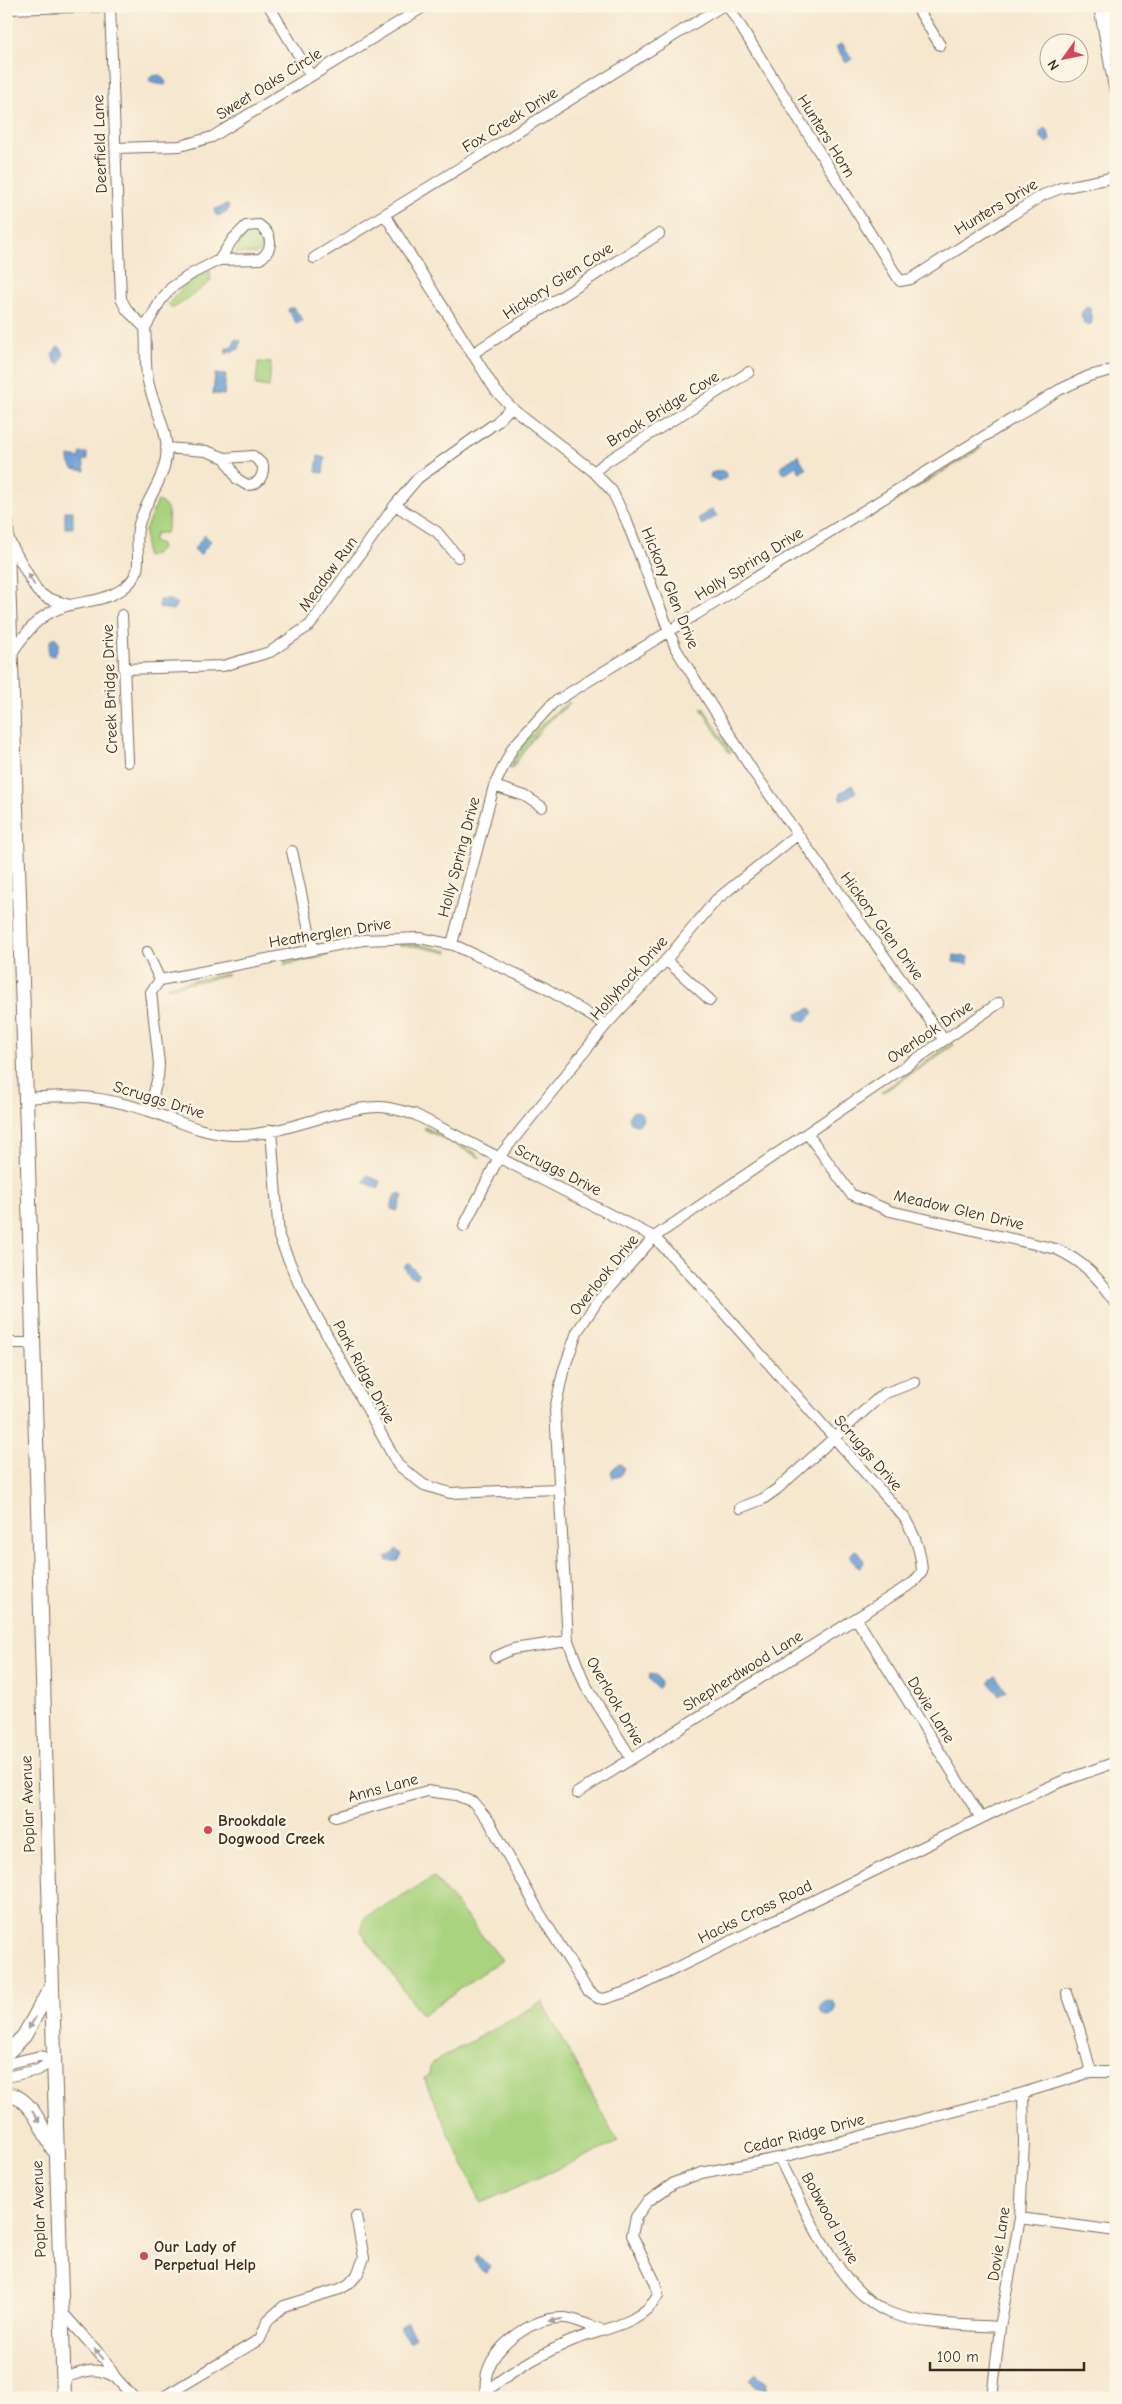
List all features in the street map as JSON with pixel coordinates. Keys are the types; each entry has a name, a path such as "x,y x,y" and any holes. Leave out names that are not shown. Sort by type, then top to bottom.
{"main road":[{"path":"1107,11 1116,87"},
{"name":"Poplar Avenue","path":"6,520 26,1098 50,1988 54,2060 55,2152 64,2398"},
{"path":"6,2054 24,2036 50,1988"},
{"path":"6,2094 14,2095 28,2106 55,2152"}],"street":[{"path":"6,9 110,6"},
{"name":"Deerfield Lane","path":"110,6 120,281 123,304 145,328"},
{"path":"269,6 311,76"},
{"name":"Sweet Oaks Circle","path":"116,148 180,146 200,142 212,137 425,6"},
{"name":"Fox Creek Drive","path":"314,258 722,6"},
{"name":"Hunters Horn","path":"728,6 900,281"},
{"path":"916,6 940,46"},
{"name":"Hunters Drive","path":"900,281 911,279 1015,212 1052,191 1116,176"},
{"name":"Hickory Glen Drive","path":"385,215 496,391 511,407 594,472 612,491 622,509 676,648 734,743 944,1040"},
{"path":"11,654 40,618 68,605 105,597 123,588 135,576 139,562 138,526 163,470 166,448 161,420 148,381 145,328 161,300 171,288 193,273 219,260 246,226 259,225 269,234 270,248 260,259 219,260"},
{"name":"Hickory Glen Cove","path":"472,354 660,234"},
{"name":"Holly Spring Drive","path":"452,944 494,786 513,748 547,709 568,693 1059,390 1089,376 1116,369"},
{"name":"Brook Bridge Cove","path":"594,472 606,462 749,372"},
{"name":"Meadow Run","path":"124,669 223,666 270,652 310,625 395,505 418,478 497,422 511,407"},
{"path":"166,448 206,451 225,458"},
{"path":"395,505 437,532 458,557"},
{"path":"7,537 37,591 47,598 68,605"},
{"name":"Creek Bridge Drive","path":"122,615 128,762"},
{"path":"494,786 525,796 542,807"},
{"name":"Hollyhock Drive","path":"464,1226 499,1157 606,1025 666,960 716,900 751,870 798,835"},
{"path":"292,851 313,949"},
{"name":"Heatherglen Drive","path":"160,980 313,949 394,937 420,938 452,944 542,986 606,1025"},
{"path":"146,952 160,980 151,992 159,1064 158,1078 149,1111"},
{"path":"666,960 710,1000"},
{"name":"Overlook Drive","path":"631,1758 585,1684 568,1641 555,1410 563,1372 573,1342 596,1302 654,1237 999,1003"},
{"name":"Scruggs Drive","path":"26,1098 89,1096 149,1111 193,1128 233,1135 271,1130 360,1109 379,1107 414,1114 654,1237 694,1279 904,1517 918,1540 922,1572"},
{"name":"Park Ridge Drive","path":"271,1130 279,1237 298,1282 398,1466 424,1485 450,1493 558,1489"},
{"name":"Meadow Glen Drive","path":"806,1133 851,1194 890,1211 1056,1249 1076,1258 1091,1270 1116,1302"},
{"path":"6,1343 33,1343"},
{"path":"740,1508 763,1499 883,1394 914,1382"},
{"name":"Shepherdwood Lane","path":"577,1793 914,1582 922,1572"},
{"name":"Dovie Lane","path":"856,1618 981,1818"},
{"path":"495,1658 525,1646 568,1641"},
{"name":"Hacks Cross Road","path":"489,1821 539,1912 583,1983 592,1995 604,1999 632,1990 981,1818 1060,1782 1116,1762"},
{"name":"Anns Lane","path":"335,1816 427,1791 466,1798 481,1810 489,1821"},
{"path":"1067,1993 1080,2031 1090,2072"},
{"path":"6,2064 40,2056 54,2060"},
{"path":"6,2077 38,2070 54,2060"},
{"name":"Cedar Ridge Drive","path":"484,2396 495,2384 547,2352 626,2322 654,2304 658,2295 655,2282 632,2235 636,2217 647,2202 674,2183 701,2173 779,2158 1023,2094 1090,2072 1116,2072"},
{"name":"Dovie Lane","path":"992,2398 1000,2327 1020,2218 1024,2142 1023,2094"},
{"name":"Bobwood Drive","path":"779,2158 836,2265 856,2290 890,2313 934,2322 1000,2327"},
{"path":"162,2398 260,2339 268,2320 284,2306 340,2289 358,2276 364,2258 356,2216"},
{"path":"1020,2218 1116,2231"},
{"path":"61,2311 105,2360 115,2377 134,2398"},
{"path":"484,2396 488,2370 499,2350 517,2334 538,2323 565,2318 602,2330"},
{"path":"63,2378 89,2370 103,2370 115,2377"}],"green space":[{"path":"254,232 263,240 260,252 255,254 236,253 244,236"},
{"path":"210,271 211,281 173,308 168,304 187,283"},
{"path":"258,362 271,363 269,387 256,385"},
{"path":"981,447 982,448 912,489"},
{"path":"907,494 869,518 868,516"},
{"path":"158,501 166,507 168,514 166,533 156,533 153,541 161,544 161,548 154,555 146,557 145,530"},
{"path":"569,702 570,704 538,734 511,770 519,751 534,732"},
{"path":"703,707 731,752 729,753 701,708"},
{"path":"398,943 422,945 448,951 448,953 398,945"},
{"path":"868,944 901,990 899,992 866,945"},
{"path":"328,954 328,956 285,965 284,962"},
{"path":"227,974 227,976 166,988 171,985"},
{"path":"953,1043 954,1045 881,1092"},
{"path":"425,1127 474,1152 481,1158 424,1129"},
{"path":"434,1877 502,1960 422,2015 361,1932 365,1917"},
{"path":"542,2002 618,2142 481,2203 424,2079 429,2077 430,2064"}],"water":[{"path":"842,43 852,59 846,63 836,47"},
{"path":"160,75 166,82 165,85 152,83 149,80 151,76"},
{"path":"1044,128 1048,131 1050,141 1047,143 1040,137 1040,132"},
{"path":"225,204 229,206 227,212 218,216 215,214 215,209"},
{"path":"1086,307 1090,307 1092,323 1088,326 1084,323 1081,314"},
{"path":"289,308 294,308 303,320 297,324 288,311"},
{"path":"236,339 241,341 239,349 226,354 225,349 233,346"},
{"path":"58,347 61,348 64,354 59,365 54,361 52,354"},
{"path":"215,374 226,375 224,395 213,394"},
{"path":"80,453 87,453 87,460 83,460 85,471 73,469 69,462 69,456 80,458"},
{"path":"798,455 806,469 800,473 796,466 784,474 780,467"},
{"path":"318,456 325,458 323,473 316,472"},
{"path":"723,470 726,478 719,481 710,477 711,473"},
{"path":"712,509 717,516 702,525 698,518"},
{"path":"65,511 73,511 73,528 65,528"},
{"path":"205,535 211,541 200,555 194,549"},
{"path":"159,600 170,600 177,604 173,610 159,608"},
{"path":"55,637 59,643 55,656 48,655 50,641"},
{"path":"852,785 856,792 844,800 840,800 840,793"},
{"path":"954,955 969,957 968,964 953,962"},
{"path":"811,1008 814,1013 805,1021 797,1019 797,1014"},
{"path":"636,1111 641,1113 643,1118 641,1123 636,1125 631,1123 629,1118 631,1113"},
{"path":"367,1175 381,1182 378,1189 364,1182"},
{"path":"398,1193 403,1196 397,1211 391,1209 394,1197"},
{"path":"408,1263 419,1274 417,1278 407,1272 405,1266"},
{"path":"621,1464 624,1468 620,1476 613,1478 611,1471"},
{"path":"397,1549 402,1554 398,1561 387,1561 386,1557 393,1554"},
{"path":"855,1550 858,1551 864,1561 860,1567 857,1566 850,1555"},
{"path":"650,1674 656,1675 661,1683 660,1687 657,1688 649,1679"},
{"path":"996,1676 1006,1691 999,1696 989,1681"},
{"path":"828,2000 834,2002 836,2008 834,2014 828,2016 822,2014 820,2008 822,2002"},
{"path":"478,2255 490,2267 486,2273 480,2269 477,2263 475,2258"},
{"path":"408,2322 416,2337 409,2342 400,2327"},
{"path":"756,2373 760,2379 767,2382 766,2390 755,2387 750,2379"}],"place":[{"name":"Brookdale Dogwood Creek","path":"208,1830"},
{"name":"Our Lady of Perpetual Help","path":"144,2256"}]}
